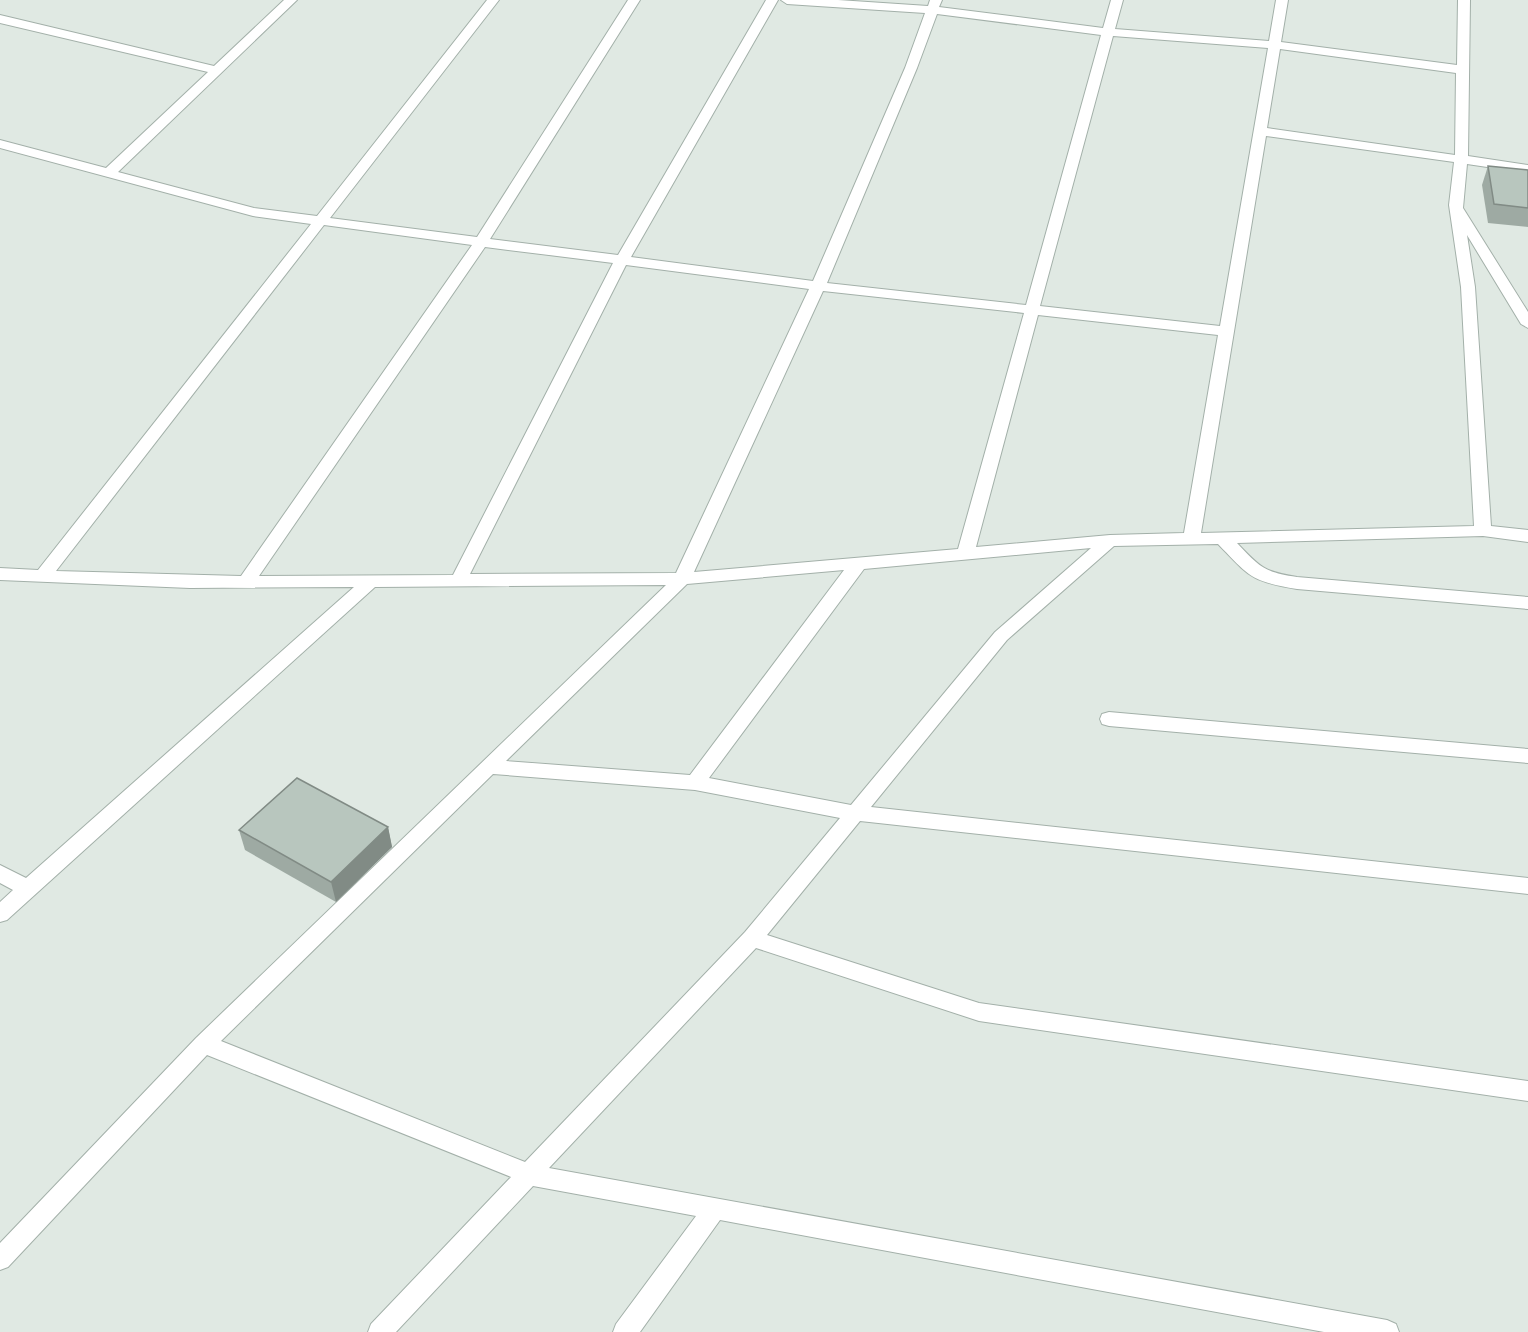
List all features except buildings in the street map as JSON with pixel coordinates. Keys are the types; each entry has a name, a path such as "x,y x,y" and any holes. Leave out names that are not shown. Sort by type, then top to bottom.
{"street":[{"path":"109,173 291,0"},
{"path":"43,576 493,0"},
{"path":"246,581 481,242 634,0"},
{"path":"458,581 622,260 772,0"},
{"path":"787,0 934,5 1108,32 1275,45 1463,70"},
{"path":"965,555 1117,0"},
{"path":"1192,537 1282,0"},
{"path":"1464,0 1461,160 1456,205 1468,287 1483,531"},
{"path":"0,1259 204,1044 682,579 818,285 911,68 934,5"},
{"path":"0,19 215,70"},
{"path":"1261,131 1528,169"},
{"path":"0,144 253,212 818,285 1227,331"},
{"path":"1456,205 1528,324"},
{"path":"0,574 246,581 682,579 1110,541 1192,537 1483,531 1528,536"},
{"path":"1221,537 1255,572 1267,578 1297,583 1528,603"},
{"path":"381,1332 752,938 1001,636 1110,541"},
{"path":"695,783 859,563"},
{"path":"0,914 370,581"},
{"path":"1109,719 1528,756"},
{"path":"489,767 695,783 854,813 1528,886"},
{"path":"0,873 28,889"},
{"path":"752,938 979,1012 1528,1091"},
{"path":"204,1044 531,1175 1387,1332"},
{"path":"625,1332 715,1209"}]}
